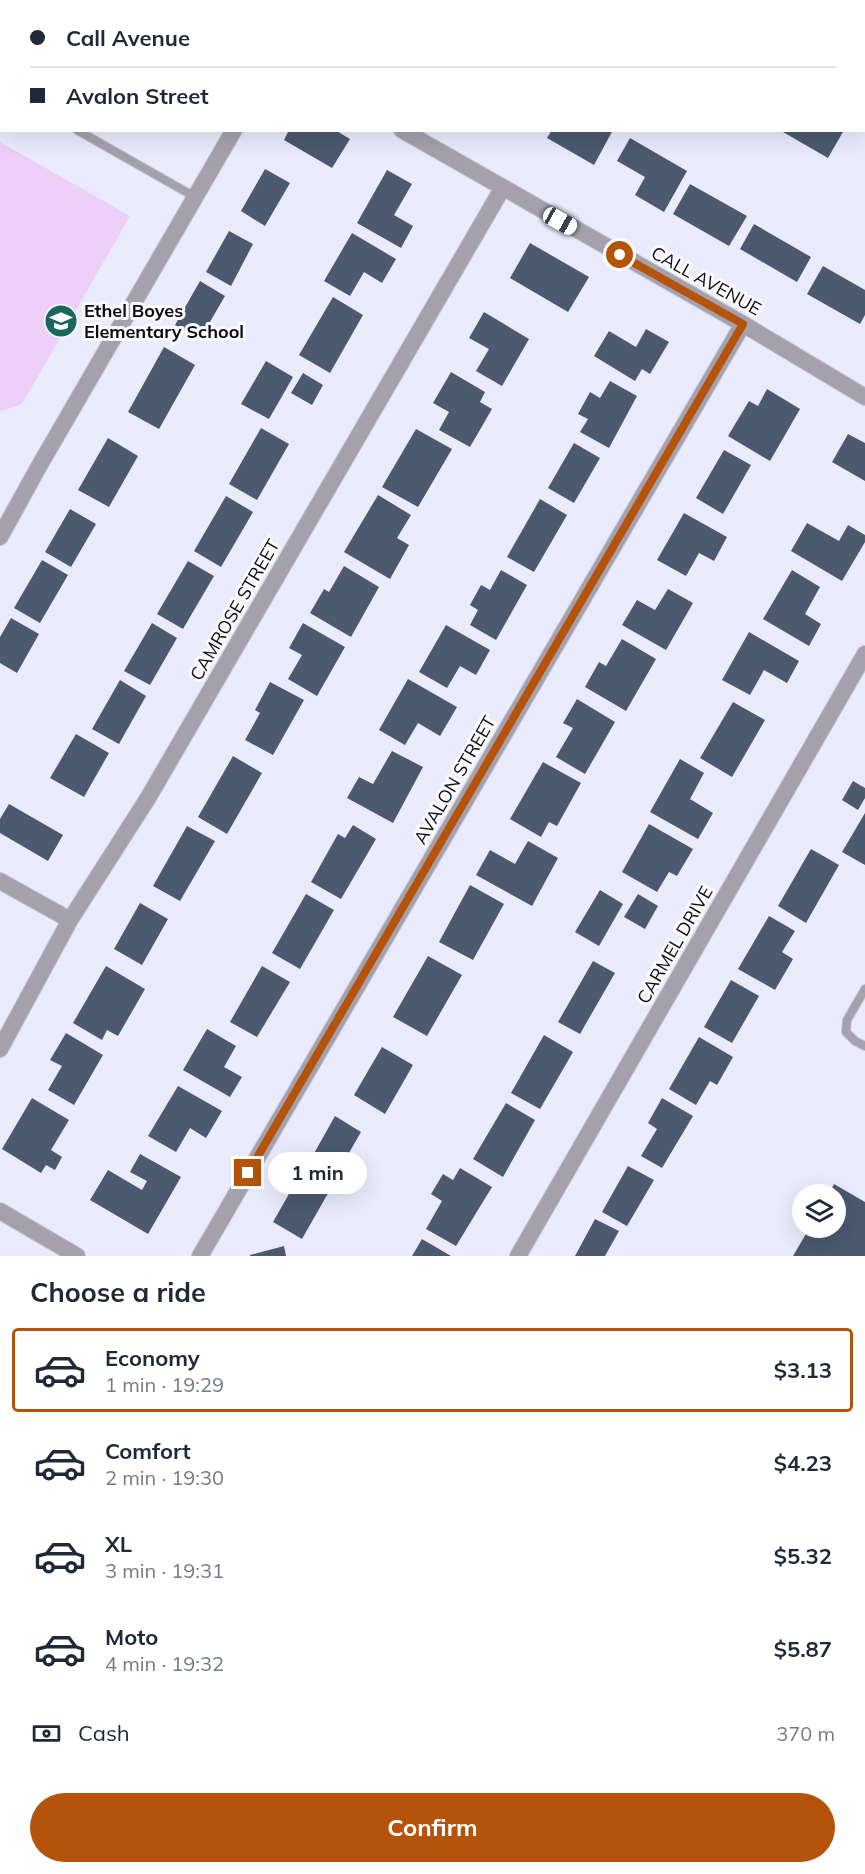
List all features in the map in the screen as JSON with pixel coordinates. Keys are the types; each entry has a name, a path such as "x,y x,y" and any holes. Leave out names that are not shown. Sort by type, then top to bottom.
{"street":[{"path":"0,537 233,132"},
{"name":"CALL AVENUE","path":"405,132 743,324 865,397"},
{"name":"CAMROSE STREET","path":"0,1049 70,920 148,798 502,189"},
{"name":"AVALON STREET","path":"200,1256 743,324"},
{"name":"CARMEL DRIVE","path":"518,1256 865,654"},
{"path":"0,880 70,920"},
{"path":"0,1211 77,1256"}],"lane":[{"path":"81,132 195,197"},
{"path":"865,989 847,1020 846,1032 855,1041 865,1046"}],"shaded area":[{"path":"0,142 130,216 22,404 2,411 0,410"}],"building":[{"path":"288,132 338,132 350,139 332,168 284,140"},
{"path":"551,132 612,132 594,165 547,138"},
{"path":"783,132 843,132 828,158"},
{"path":"630,138 687,171 664,212 635,195 645,177 617,161"},
{"path":"265,169 290,183 265,226 241,211"},
{"path":"387,170 412,184 394,215 413,226 401,248 357,223"},
{"path":"690,184 747,216 729,246 673,214"},
{"path":"754,224 811,257 797,282 740,249"},
{"path":"229,231 253,244 231,286 206,272"},
{"path":"352,233 396,259 382,283 364,272 350,296 324,281"},
{"path":"530,243 589,277 568,312 510,278"},
{"path":"823,266 865,290 865,315 860,324 807,294"},
{"path":"200,281 225,296 200,339 175,325"},
{"path":"333,297 363,315 330,373 299,355"},
{"path":"484,312 529,339 502,386 476,371 489,349 469,338"},
{"path":"646,329 669,342 650,374 642,369 635,381 594,356 609,331 636,347"},
{"path":"164,347 195,365 159,429 128,412"},
{"path":"266,361 293,377 269,419 241,404"},
{"path":"451,372 485,392 480,402 492,409 470,447 439,430 449,412 433,403"},
{"path":"303,373 323,385 312,405 291,393"},
{"path":"610,381 637,396 609,448 580,432 588,419 578,414 590,392 600,398"},
{"path":"767,389 800,409 770,461 728,436 749,401 758,406"},
{"path":"261,428 289,444 257,500 229,484"},
{"path":"416,429 452,449 418,507 382,487"},
{"path":"848,434 865,443 865,481 832,462"},
{"path":"108,438 138,456 109,507 78,490"},
{"path":"574,443 600,458 574,503 548,488"},
{"path":"724,450 751,465 723,514 696,498"},
{"path":"378,495 411,515 397,538 409,545 390,579 344,552"},
{"path":"226,496 253,512 221,567 194,551"},
{"path":"540,499 567,515 534,572 507,557"},
{"path":"70,509 96,524 71,567 45,552"},
{"path":"684,513 727,537 714,561 699,553 686,576 657,560"},
{"path":"807,523 839,541 848,525 865,535 865,542 842,581 791,551"},
{"path":"42,560 68,575 40,623 14,608"},
{"path":"188,561 214,576 183,629 157,614"},
{"path":"344,566 379,587 351,637 310,613 324,589 329,592"},
{"path":"501,570 527,585 496,640 470,625 478,610 470,605 481,585 490,590"},
{"path":"792,570 820,587 805,614 821,624 809,646 763,619"},
{"path":"668,589 693,603 666,650 622,625 637,600 655,610"},
{"path":"11,618 39,634 17,673 0,663 0,637"},
{"path":"152,623 177,638 150,685 124,671"},
{"path":"303,623 345,647 317,696 288,679 302,655 289,648"},
{"path":"446,625 490,650 476,675 460,666 447,688 419,672"},
{"path":"749,632 799,661 787,683 764,670 750,695 722,680"},
{"path":"622,639 656,659 626,711 585,687 599,662 606,666"},
{"path":"408,679 457,707 440,736 418,723 405,745 379,730"},
{"path":"120,680 146,696 119,744 92,729"},
{"path":"270,682 304,700 273,755 245,740 260,713 255,710"},
{"path":"577,699 615,722 585,774 556,757 573,728 563,723"},
{"path":"733,702 765,720 732,777 700,758"},
{"path":"76,734 109,753 84,797 50,778"},
{"path":"392,751 423,767 393,823 347,798 359,777 373,784"},
{"path":"233,756 262,773 227,834 198,817"},
{"path":"680,759 704,773 690,799 713,813 698,839 650,812"},
{"path":"543,762 581,783 557,826 549,822 541,837 510,819"},
{"path":"853,781 865,788 865,798 858,810 842,800"},
{"path":"9,804 63,835 48,861 0,833 0,819"},
{"path":"865,813 865,865 842,852"},
{"path":"649,824 693,849 677,876 669,872 657,892 622,872"},
{"path":"353,825 376,839 341,899 311,882 338,834 345,838"},
{"path":"187,826 215,841 180,901 153,886"},
{"path":"528,841 558,858 532,906 476,875 490,850 515,864"},
{"path":"811,849 839,865 806,923 778,906"},
{"path":"470,885 504,904 473,960 439,942"},
{"path":"600,890 623,904 599,946 575,932"},
{"path":"306,894 334,910 300,969 272,953"},
{"path":"638,894 658,906 645,929 624,917"},
{"path":"140,903 168,919 142,965 114,949"},
{"path":"769,916 795,931 782,952 793,959 775,990 738,969"},
{"path":"428,956 462,975 427,1036 393,1017"},
{"path":"593,961 615,973 580,1034 558,1022"},
{"path":"106,966 145,989 118,1036 107,1030 102,1040 73,1023"},
{"path":"262,966 290,982 257,1037 230,1022"},
{"path":"731,980 759,996 732,1043 704,1027"},
{"path":"207,1029 236,1046 224,1067 242,1077 230,1097 183,1070"},
{"path":"66,1033 103,1055 74,1105 48,1090 62,1066 50,1060"},
{"path":"544,1035 573,1052 540,1109 511,1093"},
{"path":"699,1037 733,1057 717,1085 710,1081 696,1105 669,1089"},
{"path":"382,1047 413,1065 385,1114 354,1095"},
{"path":"178,1086 222,1111 206,1138 190,1128 176,1152 148,1136"},
{"path":"32,1098 69,1120 51,1150 62,1157 55,1170 46,1165 41,1173 2,1149"},
{"path":"662,1098 693,1116 662,1168 641,1156 657,1129 648,1123"},
{"path":"506,1103 535,1120 503,1177 473,1159"},
{"path":"335,1116 361,1132 338,1172 312,1157"},
{"path":"140,1154 181,1177 148,1234 90,1200 108,1170 142,1190 147,1181 130,1172"},
{"path":"628,1166 654,1180 627,1226 602,1212"},
{"path":"460,1168 492,1187 456,1246 426,1229 442,1201 431,1194 443,1174 453,1180"},
{"path":"302,1171 331,1188 302,1239 273,1222"},
{"path":"846,1191 865,1202 865,1256 793,1256 804,1238 846,1238"},
{"path":"595,1219 619,1231 605,1256 575,1256"},
{"path":"422,1239 451,1256 412,1256"},
{"path":"284,1246 286,1256 250,1256 250,1255"}],"place":[{"name":"Ethel Boyes Elementary School","path":"61,321"}],"route":[{"path":"248,1173 743,324 620,255"}]}
